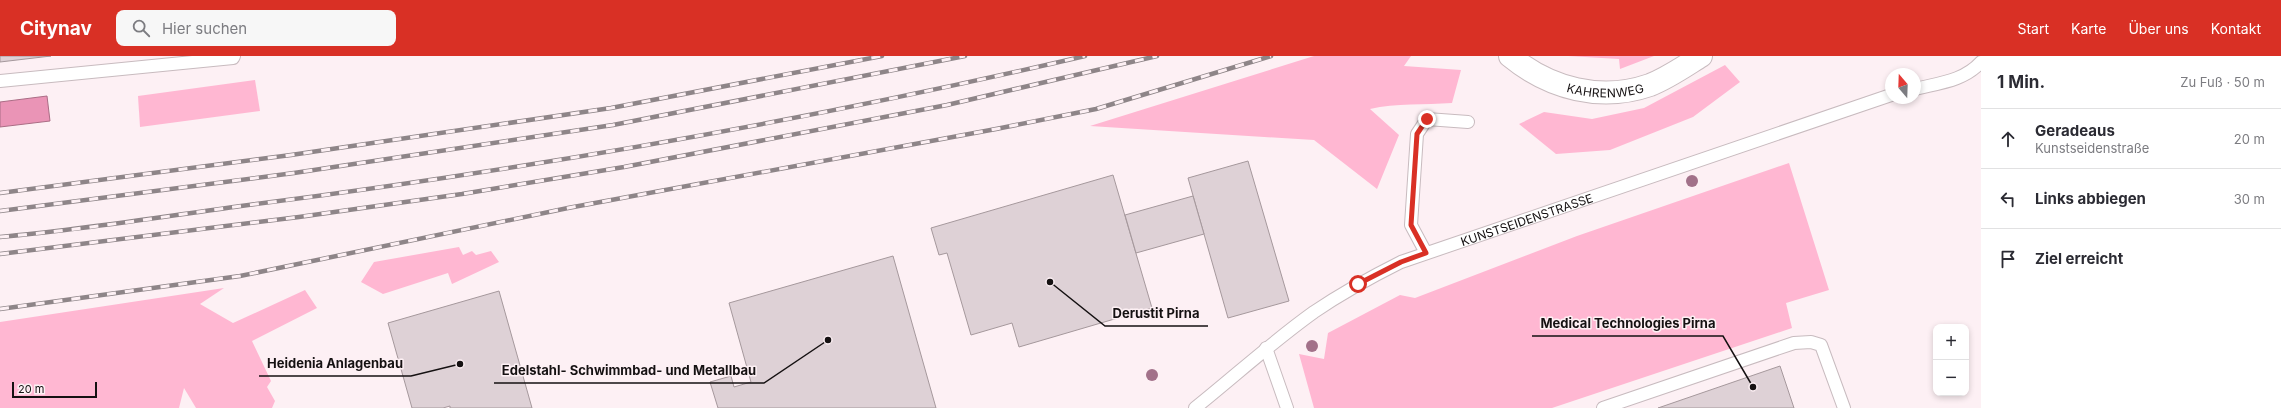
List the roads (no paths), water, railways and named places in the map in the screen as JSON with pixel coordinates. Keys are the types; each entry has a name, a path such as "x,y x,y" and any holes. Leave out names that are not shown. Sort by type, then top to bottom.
{"street":[{"name":"KAHRENWEG","path":"1510,56 1539,77 1566,88 1597,93 1627,91 1651,84 1701,56"}],"lane":[{"path":"0,81 233,58 234,56"},
{"path":"1921,88 1958,79 1974,70 1981,62"},
{"name":"KUNSTSEIDENSTRASSE","path":"1196,408 1266,348 1314,312 1358,284 1401,262 1885,97"},
{"path":"1426,253 1411,225 1417,134 1427,119 1468,122"},
{"path":"1603,408 1794,343 1811,342 1821,345 1844,408"},
{"path":"1266,348 1287,408"}],"railway":[{"path":"0,193 291,155 611,108 882,56"},
{"path":"0,211 294,173 613,125 965,56"},
{"path":"0,237 91,227 347,192 559,160 770,123 980,80 1085,56"},
{"path":"0,254 299,217 462,194 624,167 947,105 1157,56"},
{"path":"0,309 240,276 568,208 996,129 1096,109 1271,56"}],"place":[{"name":"Derustit Pirna","path":"1050,282"},
{"name":"Edelstahl- Schwimmbad- und Metallbau","path":"828,340"},
{"name":"Heidenia Anlagenbau","path":"460,364"},
{"name":"Medical Technologies Pirna","path":"1753,387"}]}
